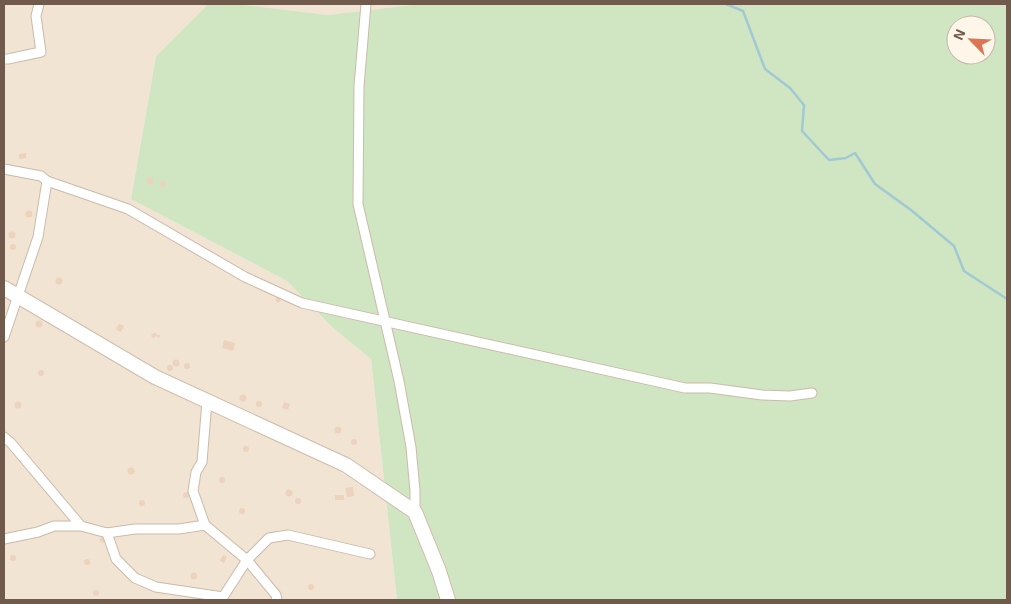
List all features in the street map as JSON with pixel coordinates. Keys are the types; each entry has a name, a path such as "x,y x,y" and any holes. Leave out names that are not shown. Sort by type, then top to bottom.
{"main road":[{"path":"4,288 155,377 346,465 415,512 439,571 448,600"}],"street":[{"path":"4,59 41,52 36,16 39,4"},
{"path":"366,4 359,86 358,204 399,381 411,447 415,512"},
{"path":"4,169 41,176 46,181 128,209 245,277 302,303 685,388 710,388 762,395 790,396 812,393"},
{"path":"4,337 38,237 46,181"},
{"path":"207,401 202,462 196,472 193,491 205,525 246,560 276,596 277,600"},
{"path":"4,437 81,526"},
{"path":"4,539 38,532 54,526 81,526 107,533 135,529 179,529 205,525"},
{"path":"107,533 116,559 135,578 156,587 223,597 246,560 269,538 288,535 370,554"}],"shaded area":[{"path":"4,4 208,4 156,56 131,199 287,281 332,327 371,359 397,600 4,600"},
{"path":"237,4 419,4 328,15"}],"green space":[{"path":"208,4 237,4 328,15 419,4 1007,4 1007,600 397,600 371,359 332,327 287,281 131,199 156,56"}],"building":[{"path":"26,153 26,158 19,159 19,154"},
{"path":"150,178 153,181 150,184 147,181"},
{"path":"163,181 166,184 163,187 160,184"},
{"path":"29,210 33,214 29,218 25,214"},
{"path":"12,232 15,235 12,238 9,235"},
{"path":"13,244 16,247 13,250 10,247"},
{"path":"59,278 62,281 59,284 56,281"},
{"path":"278,297 281,300 278,303 275,300"},
{"path":"39,321 42,324 39,327 36,324"},
{"path":"119,324 124,326 121,332 116,329"},
{"path":"153,333 160,335 160,337 153,338 151,336"},
{"path":"224,340 235,343 233,351 222,348"},
{"path":"176,360 179,363 176,366 173,363"},
{"path":"187,363 190,366 187,369 184,366"},
{"path":"170,365 173,368 170,371 167,368"},
{"path":"41,370 44,373 41,376 38,373"},
{"path":"243,395 246,398 243,401 240,398"},
{"path":"18,401 22,405 18,409 14,405"},
{"path":"259,401 262,404 259,407 256,404"},
{"path":"284,402 290,404 288,410 282,408"},
{"path":"338,427 341,430 338,433 335,430"},
{"path":"354,439 357,442 354,445 351,442"},
{"path":"246,446 249,449 246,452 243,449"},
{"path":"131,467 135,471 131,475 127,471"},
{"path":"222,477 225,480 222,483 219,480"},
{"path":"353,487 354,496 347,497 345,488"},
{"path":"289,489 293,493 289,497 285,493"},
{"path":"186,492 189,495 186,498 183,495"},
{"path":"335,495 344,495 344,500 335,500"},
{"path":"298,498 301,501 298,504 295,501"},
{"path":"142,500 145,503 142,506 139,503"},
{"path":"242,508 245,511 242,514 239,511"},
{"path":"101,537 106,539 104,543 99,541"},
{"path":"13,555 16,558 13,561 10,558"},
{"path":"223,555 227,557 224,563 220,561"},
{"path":"87,559 90,562 87,565 84,562"},
{"path":"194,573 197,576 194,579 191,576"},
{"path":"311,584 314,587 311,590 308,587"},
{"path":"96,590 99,593 96,596 93,593"}],"waterway":[{"path":"726,4 743,11 765,69 790,88 804,105 802,131 829,160 846,158 855,153 875,184 911,210 954,246 964,271 1007,299"}]}
